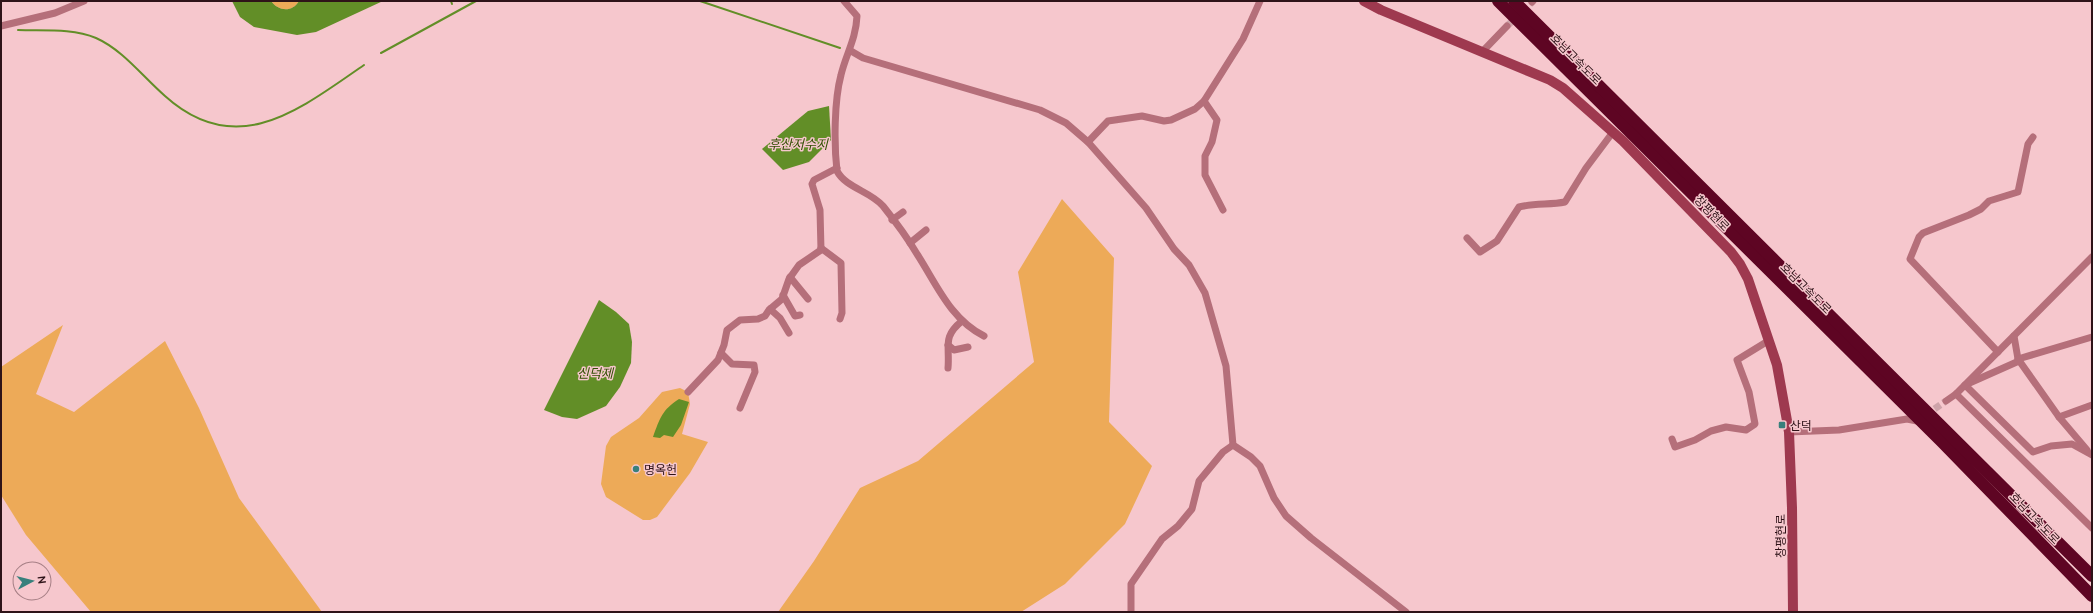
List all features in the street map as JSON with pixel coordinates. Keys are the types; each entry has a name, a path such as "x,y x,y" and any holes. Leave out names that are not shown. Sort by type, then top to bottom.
{"highway":[{"name":"호남고속도로","path":"1498,1 1942,442 2092,596"},
{"name":"호남고속도로","path":"1514,1 2089,573"}],"main road":[{"name":"창평현로","path":"1364,1 1381,10 1550,80 1563,88 1613,132 1714,234 1740,264 1748,279 1780,377 1789,432 1792,508 1793,612"}],"street":[{"path":"1,26 55,13 84,1"},
{"path":"844,1 857,16 850,51 841,75 837,97 837,168 842,180 863,190 882,205 910,243 943,298 962,321 973,331 984,336"},
{"path":"1088,142 1108,121 1142,116 1164,121 1171,120 1195,109 1204,101 1243,39 1260,1"},
{"path":"1482,52 1507,26"},
{"path":"850,51 863,58 1040,110 1066,123 1088,142 1146,208 1174,248 1189,266 1205,293 1226,366 1233,445"},
{"path":"1204,101 1217,120 1212,142 1205,156 1205,175 1223,210"},
{"path":"1467,238 1480,252 1497,241 1519,207 1533,204 1550,205 1565,202 1586,168 1613,132"},
{"path":"1998,352 1910,259 1919,237 1923,233 1969,215 1981,209 1989,201 2018,192 2028,144 2033,137"},
{"path":"688,392 718,360 727,330 740,320 758,319 765,316 770,309 782,299 790,277 799,265 820,250 820,210 812,184 814,180 837,168"},
{"path":"892,220 903,212"},
{"path":"910,243 926,230"},
{"path":"820,248 841,263 842,306 840,319"},
{"path":"1946,401 1956,394 2092,257"},
{"path":"790,277 808,299"},
{"path":"783,295 795,316 800,315"},
{"path":"770,309 780,318 789,333"},
{"path":"948,368 948,338 954,328 962,321"},
{"path":"2014,336 2018,359 2059,417 2092,455"},
{"path":"1965,385 2019,361 2018,359 2092,337"},
{"path":"1672,439 1675,447 1695,440 1711,431 1726,427 1746,430 1755,424 1749,392 1737,360 1768,340"},
{"path":"948,345 954,350 968,347"},
{"path":"721,353 732,364 754,365 755,372 740,408"},
{"path":"1965,385 2032,452 2051,446 2072,444 2092,455"},
{"path":"1956,394 2092,528"},
{"path":"2059,417 2092,405"},
{"path":"1789,432 1840,430 1907,419 1917,421"},
{"path":"1131,612 1131,584 1162,539 1178,526 1192,509 1200,481 1222,452 1233,445"},
{"path":"1233,445 1251,457 1260,466 1274,498 1286,516 1311,538 1406,612"}],"shaded area":[{"path":"271,1 299,1 296,5 289,9 281,9"},
{"path":"1062,199 1114,258 1109,422 1152,466 1125,524 1065,584 1021,612 778,612 814,561 860,488 918,461 1034,362 1018,272"},
{"path":"63,325 36,394 74,412 165,341 199,408 239,498 322,612 91,612 52,566 52,561 48,561 26,535 1,495 1,367"},
{"path":"680,388 688,392 690,404 682,434 708,442 690,473 657,517 650,520 643,520 606,497 601,484 606,446 611,437 639,418 662,392"}],"water":[{"path":"232,1 271,1 281,9 289,9 296,5 299,1 383,1 316,32 297,35 254,27 240,17"},
{"name":"후산저수지","path":"829,106 831,140 809,162 783,170 762,149 808,111"},
{"name":"신덕제","path":"599,300 616,312 629,324 632,342 631,363 620,387 606,406 577,419 562,417 544,410"},
{"path":"679,399 689,402 681,425 673,437 664,435 660,438 653,437 662,415"}],"waterway":[{"path":"381,53 476,1"},
{"path":"700,1 840,48"},
{"path":"18,30 67,31 96,38 115,49 165,96 192,115 217,125 243,126 268,121 292,111 316,98 364,65"}],"tunnel":[{"path":"1507,26 1532,2"},
{"path":"1926,415 1946,401"}],"place":[{"name":"산덕","path":"1782,425"},
{"name":"명옥헌","path":"636,469"}]}
